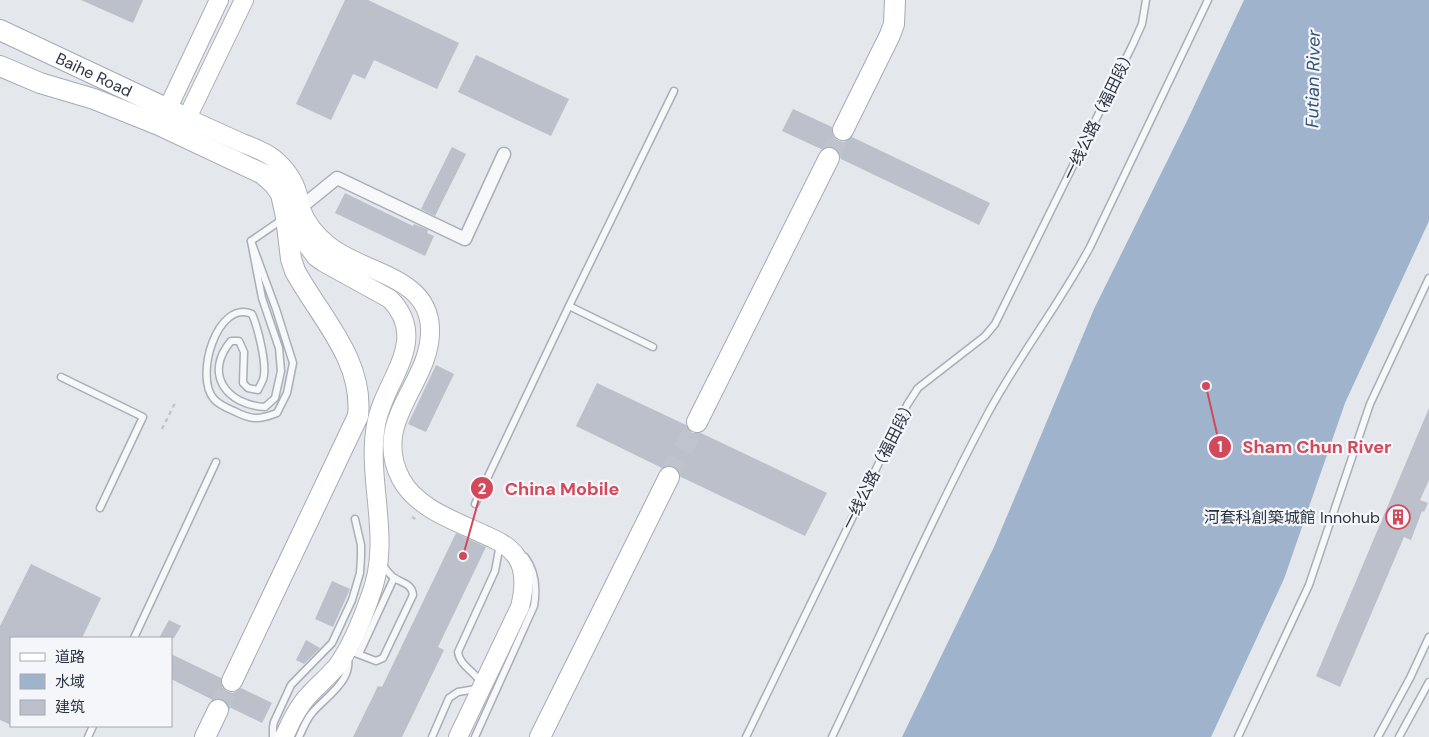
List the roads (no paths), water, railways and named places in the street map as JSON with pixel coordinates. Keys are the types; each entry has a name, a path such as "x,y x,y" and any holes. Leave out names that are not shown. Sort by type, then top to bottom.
{"main road":[{"path":"163,117 219,0"},
{"path":"183,126 244,0"},
{"path":"843,130 890,35 894,24 895,0"},
{"name":"Baihe Road","path":"0,30 183,126 263,174 274,184 293,213 289,245 295,271 340,344 351,366 359,393 358,416 232,681"},
{"name":"Baihe Road","path":"0,66 40,82 94,99 163,117"},
{"path":"697,422 829,158"},
{"path":"293,213 334,250 404,285 412,290 423,302 429,320 430,339 425,357 396,421 392,444 396,466 406,487 422,502 442,514 500,542 512,550 519,561 523,591 516,616 458,737"},
{"path":"284,737 304,700 352,653 372,594 380,553 375,434 379,413 404,354 406,336 400,311 390,299 316,257 293,213"},
{"path":"540,737 669,477"},
{"path":"205,737 218,710"}],"street":[{"path":"293,213 337,178 465,239 504,154"}],"lane":[{"name":"一线公路（福田段）","path":"746,737 907,405 918,388 985,336 995,324 1133,44 1142,24 1146,0"},
{"path":"832,737 988,414 1022,357 1074,277 1090,247 1208,0"},
{"path":"474,504 674,91"},
{"path":"251,241 293,213"},
{"path":"251,241 276,309 293,364 287,393 277,413 264,418 249,418 226,408 214,399 209,390 207,378 208,356 216,333 228,318 236,312 244,310 252,314 254,320 261,346 264,376 258,390 248,388 242,383 244,352 239,341 232,341 225,348 218,371 222,385 237,399 251,406 265,407 275,398 281,371 279,348 262,298 251,241"},
{"path":"1238,737 1309,585 1370,404 1429,278"},
{"path":"569,306 653,347"},
{"path":"61,378 143,417 100,508"},
{"path":"134,637 216,462"},
{"path":"274,737 274,722 291,685 328,648 352,600 360,573 361,558 360,539 355,519"},
{"path":"432,737 450,698 458,692 482,688 477,677 461,661 458,652 495,571 500,542 520,553 529,562 534,575 535,595 531,615 474,737"},
{"path":"352,653 376,661 383,658 413,595 409,585 394,578 383,565 380,553"},
{"path":"298,737 312,713 337,689 345,676 348,660 394,578"},
{"path":"1378,737 1410,678 1429,637"},
{"path":"1399,737 1429,682"}],"water":[{"name":"Futian River","path":"1244,0 1429,0 1429,221 1345,403 1284,579 1211,737 902,737 994,547 1094,309 1187,121"}],"tunnel":[{"path":"829,158 843,130"},
{"path":"669,477 697,422"},
{"path":"218,710 232,681"}],"place":[{"name":"Sham Chun River","path":"1206,386"},
{"name":"河套科創築城館 Innohub","path":"1398,517"},
{"name":"China Mobile","path":"463,556"}]}
